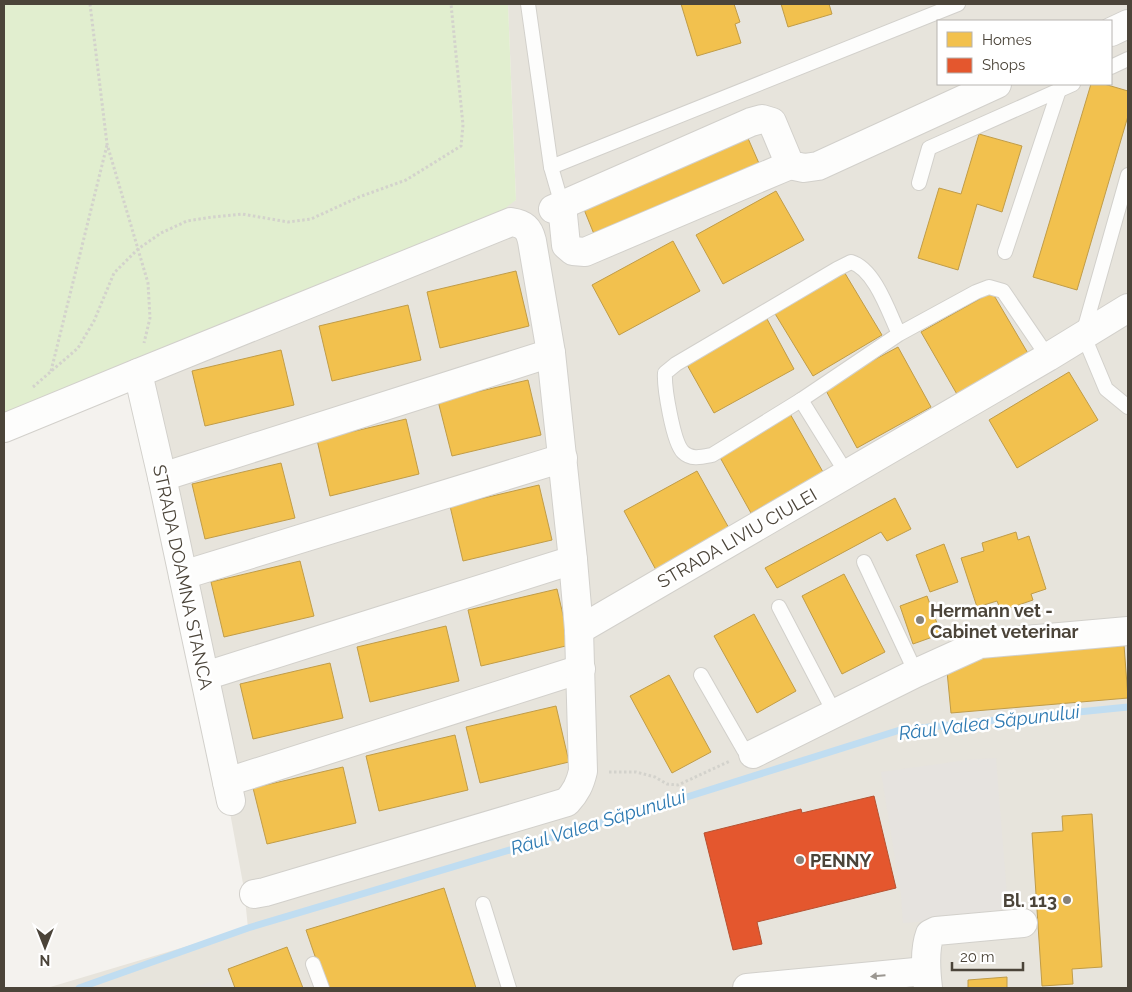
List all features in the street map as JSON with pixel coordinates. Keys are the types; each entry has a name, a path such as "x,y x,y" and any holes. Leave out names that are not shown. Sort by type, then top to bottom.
{"street":[{"path":"1112,32 1128,24"},
{"path":"790,165 772,122 762,119 750,122 558,207 566,245 574,251 585,252 790,165 804,168 818,166 995,85"},
{"path":"4,428 511,222 522,224 530,231 551,354 573,560 581,669 583,772 581,782 567,802 254,894"},
{"name":"STRADA LIVIU CIULEI","path":"579,630 1048,357 1128,308"},
{"path":"162,477 551,354"},
{"name":"STRADA DOAMNA STANCA","path":"138,373 229,791 581,669"},
{"path":"183,575 563,458"},
{"path":"205,676 573,560"},
{"path":"750,754 980,644 1128,631"},
{"path":"747,988 927,980 928,940 930,934 936,931 1023,922"}],"lane":[{"path":"528,4 558,207"},
{"path":"551,167 958,4"},
{"path":"1112,67 1128,59"},
{"path":"919,183 930,148 1070,85"},
{"path":"1005,252 1058,90"},
{"path":"1128,175 1083,334 1106,389 1128,407"},
{"path":"899,334 875,284 860,265 851,262 665,372 664,385 678,445 684,453 698,459 712,455 801,400 899,334 976,292 989,287 1003,291 1048,357"},
{"path":"801,400 846,474"},
{"path":"864,562 916,673"},
{"path":"779,607 835,714"},
{"path":"701,675 744,750 750,754"},
{"path":"483,904 509,988"},
{"path":"313,964 322,988"}],"path":[{"path":"90,4 107,144 148,282 150,318 138,373"},
{"path":"30,389 78,348 94,321 114,273 138,249 161,233 187,221 242,214 288,222 312,219 359,197 406,180 460,146 463,125 451,4"},
{"path":"51,371 107,144"},
{"path":"583,772 636,772 655,777 667,784 678,785 750,754"}],"shaded area":[{"path":"508,4 1128,4 1128,988 47,988 248,928 244,889 205,676 138,373 516,200"},
{"path":"996,758 1007,895 1004,905 999,913 991,917 903,923 901,895 881,772 967,760"},
{"path":"219,979 222,988 193,988"}],"green space":[{"path":"4,4 508,4 516,200 482,226 4,441"}],"building: Homes":[{"path":"681,4 734,4 740,22 735,24 741,43 697,56"},
{"path":"781,4 829,4 832,14 788,27"},
{"path":"1091,85 1107,85 1128,91 1128,116 1077,290 1033,277"},
{"path":"979,134 1022,146 1002,212 977,204 958,270 918,258 939,188 961,194"},
{"path":"747,136 761,168 596,239 583,207"},
{"path":"776,191 804,240 723,284 696,235"},
{"path":"673,241 700,291 619,335 592,285"},
{"path":"843,270 882,335 813,376 774,312"},
{"path":"516,271 529,326 440,348 427,292"},
{"path":"992,292 1029,355 958,396 921,332"},
{"path":"408,305 421,360 332,381 319,326"},
{"path":"767,319 794,369 714,413 686,363"},
{"path":"898,347 931,407 857,448 824,387"},
{"path":"281,350 294,405 205,426 192,371"},
{"path":"1069,372 1098,420 1017,468 989,420"},
{"path":"528,380 541,435 452,456 438,401"},
{"path":"789,412 823,472 751,513 717,452"},
{"path":"406,419 419,474 330,496 317,440"},
{"path":"281,463 295,518 205,539 192,484"},
{"path":"697,471 730,530 656,570 624,511"},
{"path":"539,485 552,540 463,561 450,506"},
{"path":"895,498 911,529 887,541 881,532 777,588 765,568"},
{"path":"1016,532 1018,540 1029,536 1046,589 1031,594 1033,600 1001,611 997,601 977,607 961,558 984,551 982,543"},
{"path":"944,544 958,582 930,592 916,555"},
{"path":"300,561 314,616 224,637 211,582"},
{"path":"844,574 885,652 842,674 802,596"},
{"path":"557,589 570,645 481,666 468,610"},
{"name":"Hermann vet - Cabinet veterinar","path":"927,596 941,634 913,644 900,606"},
{"path":"754,614 796,691 757,713 714,636"},
{"path":"446,626 459,681 370,702 357,647"},
{"path":"1124,645 1128,698 951,713 946,661"},
{"path":"330,663 343,718 253,739 240,684"},
{"path":"669,675 711,752 672,773 630,696"},
{"path":"556,706 569,762 480,783 466,727"},
{"path":"455,735 468,790 379,811 366,756"},
{"path":"343,767 356,823 267,844 253,788"},
{"name":"Bl. 113","path":"1092,814 1102,967 1072,969 1073,984 1042,986 1032,833 1063,831 1062,816"},
{"path":"444,888 476,988 326,988 306,930"},
{"path":"287,947 303,988 235,988 228,969"},
{"path":"1007,977 1007,988 968,988 968,980"}],"building: Shops":[{"name":"PENNY","path":"874,796 896,888 757,922 762,944 733,950 704,833 801,809 802,813"}],"waterway":[{"name":"Râul Valea Săpunului","path":"79,988 248,928 671,802 900,730 1128,707"}],"place":[{"name":"Hermann vet - Cabinet veterinar","path":"920,620"},
{"name":"PENNY","path":"800,860"},
{"name":"Bl. 113","path":"1067,900"}]}
